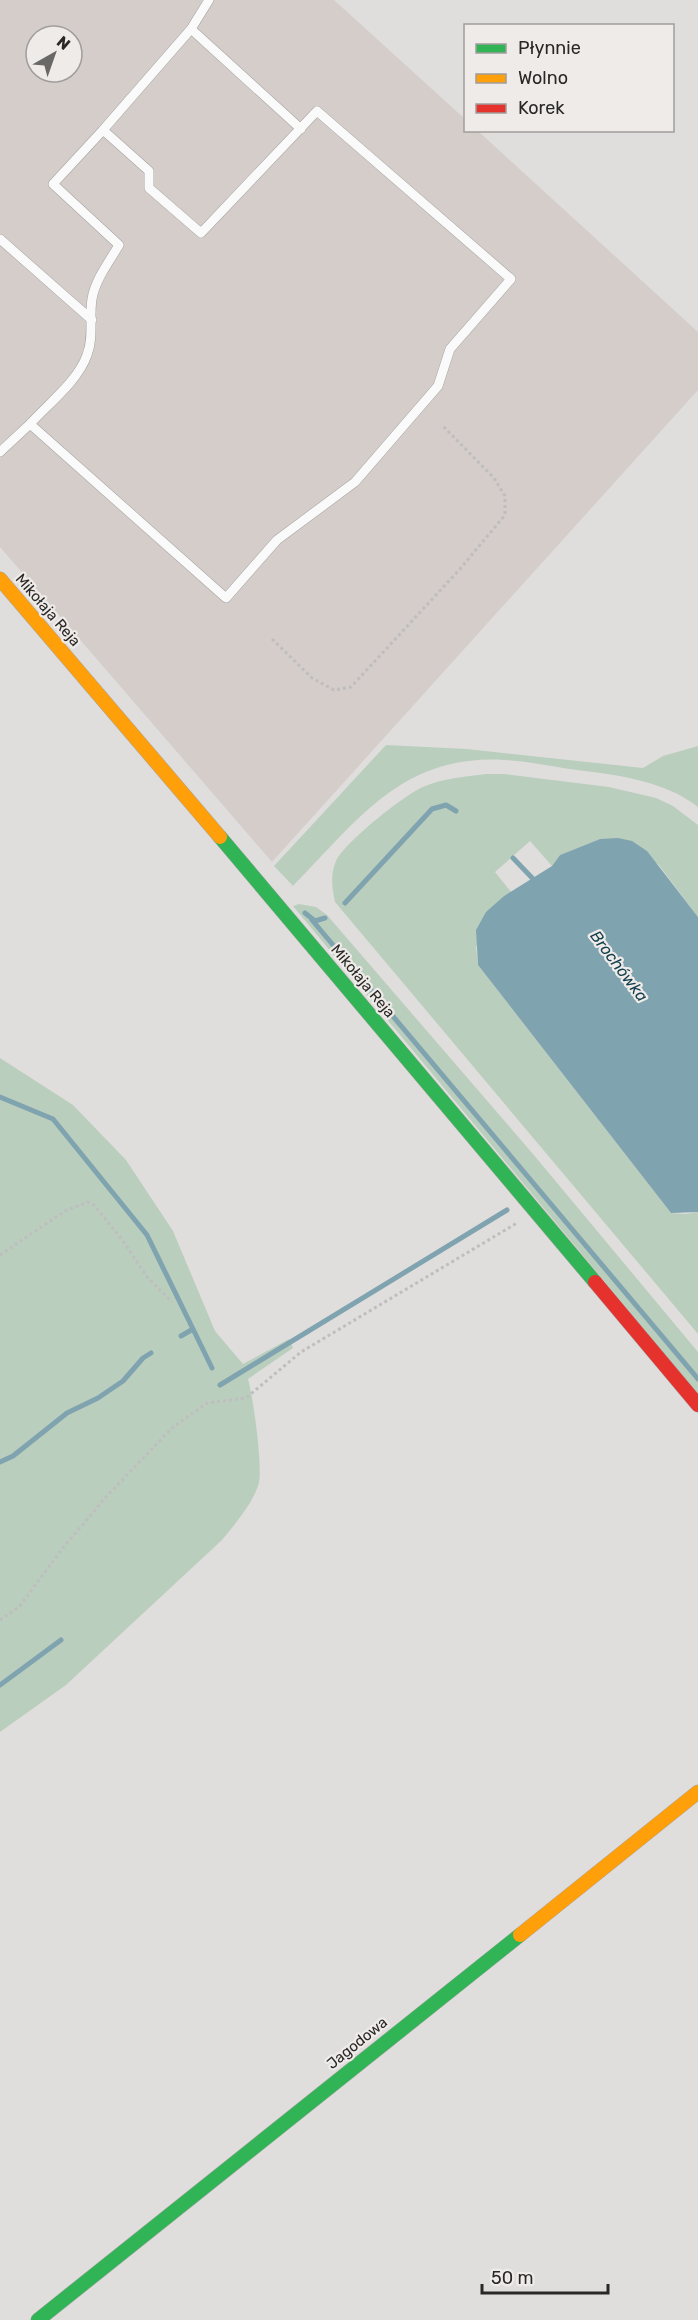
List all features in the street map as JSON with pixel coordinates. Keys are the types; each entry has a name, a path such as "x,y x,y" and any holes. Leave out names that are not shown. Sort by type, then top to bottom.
{"street":[{"name":"Mikołaja Reja","path":"0,579 698,1405"},
{"name":"Jagodowa","path":"38,2320 698,1792"}],"lane":[{"path":"0,452 30,424 76,374 87,356 92,320 92,299 98,280 119,245 53,184 191,30 209,0"},
{"path":"191,30 301,129"},
{"path":"30,424 226,598 277,540 355,482 438,386 450,349 511,279 317,111 201,232 149,188 149,171 103,130"},
{"path":"0,239 92,320"}],"path":[{"path":"272,639 312,678 334,690 351,687 460,569 505,515 505,496 494,478 442,425"},
{"path":"0,1255 65,1211 88,1202 94,1205 123,1241 147,1277 172,1302"},
{"path":"0,1620 19,1607 62,1549 105,1498 172,1428 207,1403 246,1398 301,1352 536,1212"}],"shaded area":[{"path":"0,0 334,0 464,118 464,132 479,132 698,332 698,390 272,862 0,547"}],"green space":[{"path":"386,745 467,749 643,768 663,756 698,746 698,807 671,791 625,777 504,760 468,761 437,768 410,780 385,796 361,816 293,886 274,866"},
{"path":"486,774 504,774 609,787 656,798 673,806 698,825 698,917 658,864 600,839 560,855 552,866 530,841 495,872 512,893 504,896 476,947 478,965 671,1213 698,1212 698,1334 335,902 332,882 336,861 350,843 375,820 423,787 446,780"},
{"path":"299,904 316,907 327,915 533,1154 698,1352 698,1394 293,906"},
{"path":"0,1058 73,1105 126,1160 173,1231 215,1331 243,1364 289,1339 293,1348 248,1379 253,1401 260,1466 258,1486 237,1521 222,1540 66,1685 0,1732"}],"water":[{"path":"618,838 632,841 647,851 698,917 698,1212 671,1213 478,965 476,930 486,912 504,896 552,866 560,855 600,839"}],"waterway":[{"name":"Brochówka","path":"345,903 432,809 446,805 456,811"},
{"name":"Brochówka","path":"513,858 537,883"},
{"name":"Brochówka","path":"305,913 315,921 325,918"},
{"path":"312,920 698,1379"},
{"path":"0,1097 53,1119 147,1235 193,1329"},
{"path":"220,1385 507,1210"},
{"path":"181,1336 193,1329 212,1368"},
{"path":"0,1462 13,1456 67,1413 98,1398 123,1381 143,1358 151,1353"},
{"path":"0,1685 61,1640"}],"traffic: fast":[{"path":"220,837 595,1282"},
{"path":"38,2320 520,1935"}],"traffic: slow":[{"path":"0,579 220,837"},
{"path":"520,1935 698,1792"}],"traffic: jam":[{"path":"595,1282 698,1405"}]}
